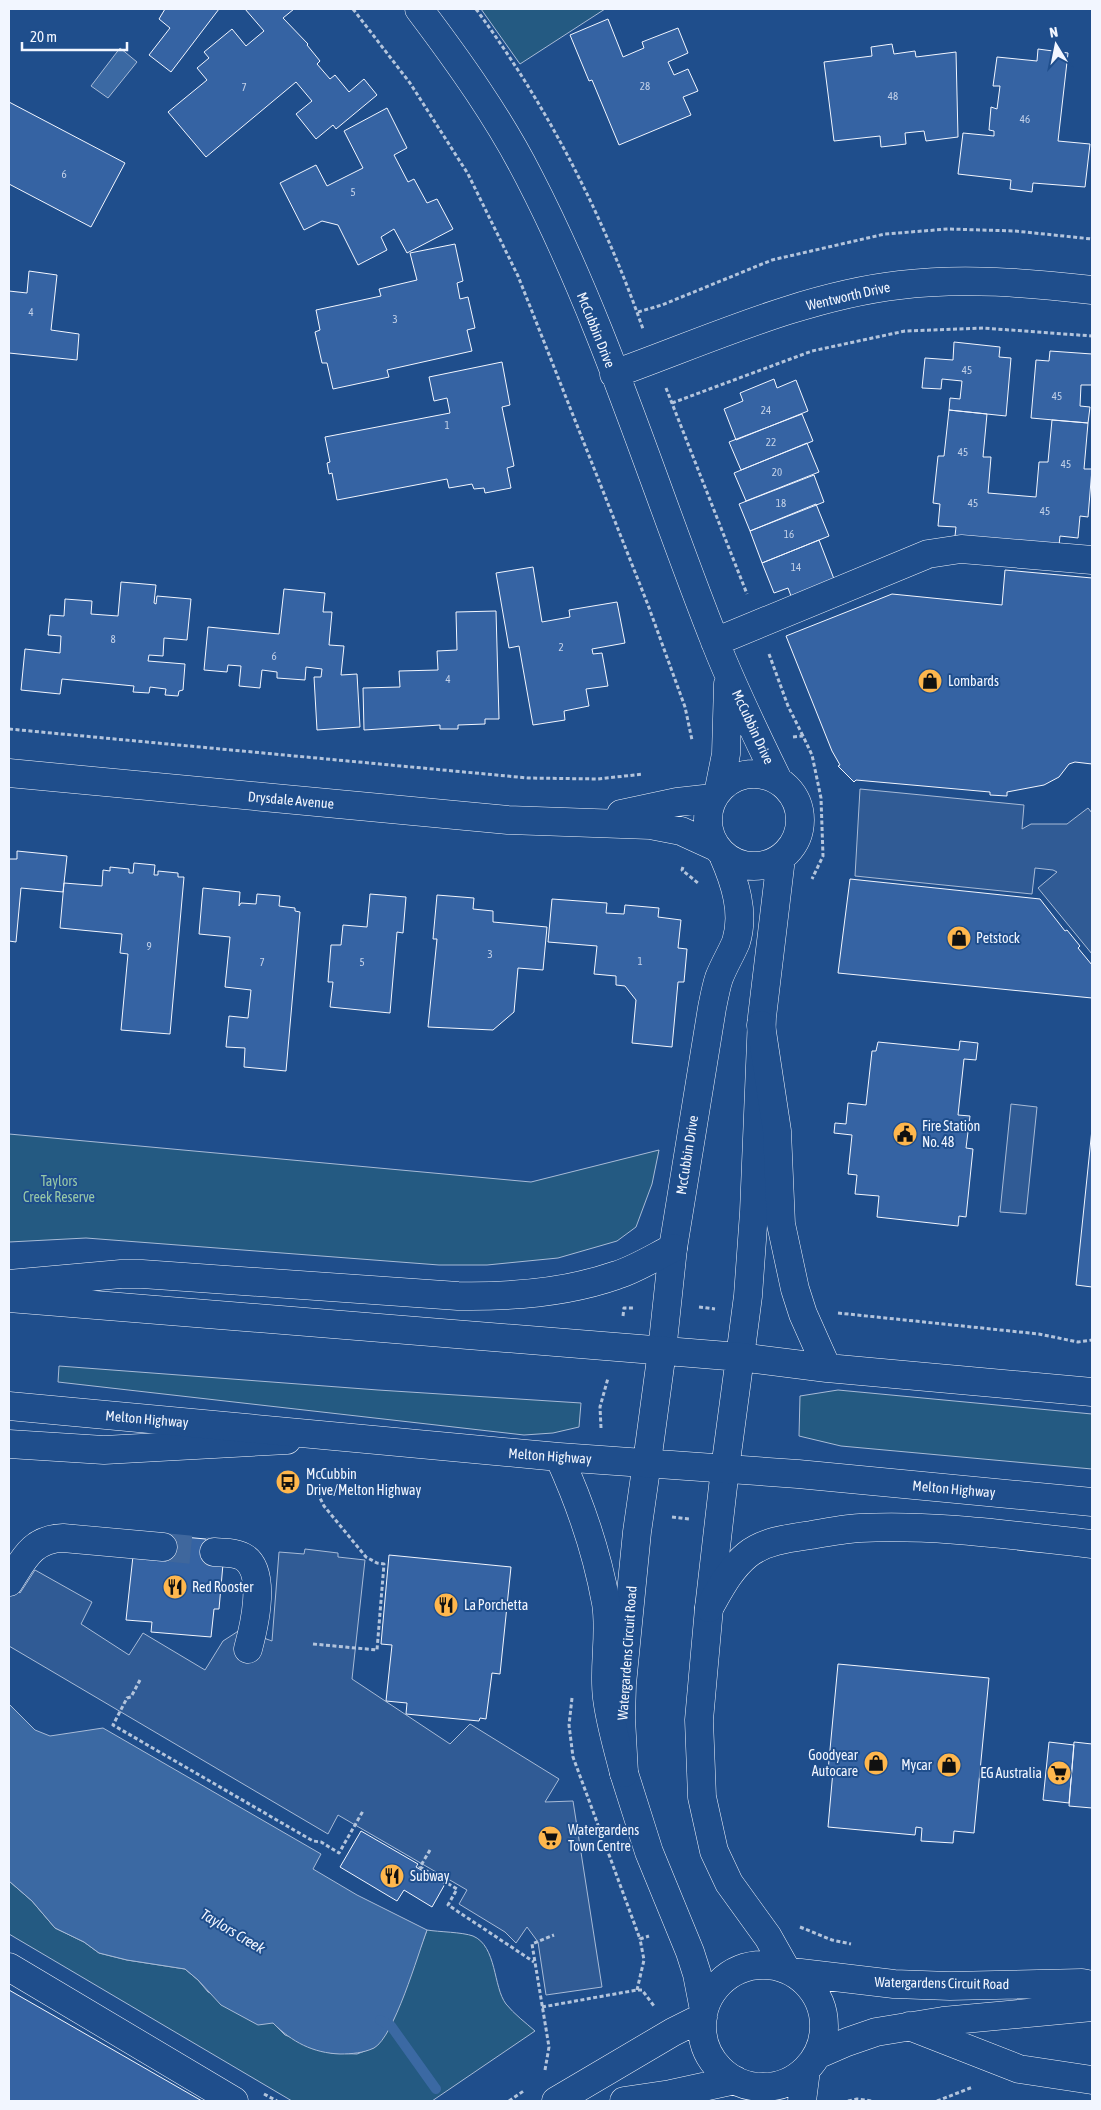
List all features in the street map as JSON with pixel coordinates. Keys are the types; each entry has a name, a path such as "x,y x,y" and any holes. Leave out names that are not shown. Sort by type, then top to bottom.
{"main road":[{"name":"McCubbin Drive","path":"419,9 500,126 529,177 562,247 614,374 715,642 778,780"},
{"name":"Wentworth Drive","path":"614,374 811,303 855,292 900,285 956,282 1008,282 1092,290"},
{"path":"715,642 928,554 961,549 1092,560"},
{"name":"McCubbin Drive","path":"716,793 727,746 728,674"},
{"name":"Drysdale Avenue","path":"9,773 508,820 650,825 681,831 720,851"},
{"path":"747,774 763,775 778,780 790,791 798,805 800,829 796,841 781,858 767,865 752,866 737,863 720,851 710,836 707,822 708,810 716,793 732,780 747,774"},
{"name":"Drysdale Avenue","path":"573,822 716,793"},
{"name":"McCubbin Drive","path":"647,1462 662,1351 673,1248 712,1008 719,979 736,942 739,904 731,873 720,851"},
{"path":"781,858 772,919 761,1025 754,1212 748,1296 709,1608 699,1720 702,1797 714,1851 729,1883 789,1970"},
{"path":"761,1025 777,1131 781,1224 800,1306 826,1368"},
{"path":"9,1284 121,1274 142,1274 448,1295 497,1296 532,1294 569,1288 618,1275 673,1248"},
{"path":"9,1298 662,1351 1092,1392"},
{"path":"1049,1388 1092,1382"},
{"name":"Melton Highway","path":"9,1406 558,1457 798,1474 1092,1502"},
{"path":"9,1444 104,1450 339,1437"},
{"path":"558,1457 574,1488 606,1603 607,1698 624,1773"},
{"name":"Watergardens Circuit Road","path":"647,1462 637,1532 622,1684 620,1718 624,1773 649,1852 690,1952 697,1974 703,2014"},
{"path":"709,1608 729,1574 747,1555 766,1544 845,1529 892,1527 1092,1544"},
{"path":"9,1582 32,1548 49,1538 163,1547"},
{"path":"214,1552 242,1555 247,1558 255,1573 257,1583 256,1608 248,1649"},
{"path":"744,2089 723,2072 713,2060 706,2047 702,2032 703,2014 710,1995 721,1981 735,1972 752,1966 769,1965 789,1970 805,1981 816,1994 822,2008 825,2024 823,2040 812,2063 802,2101"},
{"path":"9,1967 234,2101"},
{"name":"Watergardens Circuit Road","path":"789,1970 894,1984 950,1986 1082,1983 1092,1985"},
{"path":"624,2101 778,2086 793,2080 812,2063 847,2042 876,2032 943,2021 1092,2006"},
{"path":"556,2101 592,2093 703,2014"},
{"path":"909,2026 1019,2069 1092,2080"}],"path":[{"path":"353,9 410,83 468,174 518,276 648,605 684,707 694,750 727,746"},
{"path":"638,312 662,305 772,260 885,234 948,229 1005,230 1092,239"},
{"path":"672,403 812,351 905,331 983,328 1092,336"},
{"path":"9,729 528,778 598,779 644,774"},
{"path":"759,741 804,736 812,755 821,798 823,856 804,898 777,893"},
{"path":"681,831 686,853 682,870 707,890 737,893"},
{"path":"313,1644 377,1650 384,1564 376,1563 366,1557 324,1506 320,1498 321,1490"},
{"path":"140,1680 131,1697 127,1698 113,1725 313,1841 321,1842 339,1853 363,1811"},
{"path":"430,1850 420,1867 457,1889 448,1904 535,1962"},
{"path":"795,1925 832,1940 858,1946"},
{"path":"540,2076 546,2069 549,2047 532,1944 554,1934"},
{"path":"510,2101 528,2087"},
{"path":"848,2101 857,2099 872,2101"}],"green space":[{"path":"481,9 605,9 520,64"},
{"name":"Taylors Creek Reserve","path":"9,1134 531,1182 659,1150 652,1184 636,1227 617,1241 558,1258 487,1265 439,1265 86,1238 9,1242"},
{"path":"59,1366 581,1403 579,1427 553,1433 524,1435 58,1382"},
{"path":"838,1390 1092,1414 1092,1469 841,1446 799,1436 800,1396"},
{"path":"9,1881 32,1901 55,1928 84,1942 99,1953 127,1960 185,1969 208,1992 273,2023 285,2035 331,2053 357,2054 375,2047 391,2026 427,1930 473,1936 481,1941 491,1957 499,1988 506,2004 535,2031 432,2101 292,2101 9,1934"}],"shaded area":[{"path":"860,789 1024,805 1022,829 1031,824 1067,824 1088,808 1092,813 1092,954 1038,888 1057,872 1053,870 1035,868 1032,894 855,876"},
{"path":"1011,1104 1037,1107 1026,1214 1000,1212"},
{"path":"305,1549 338,1553 338,1557 365,1560 352,1679 450,1744 470,1724 559,1779 545,1802 573,1801 602,1987 546,1995 538,1942 527,1927 516,1943 505,1932 459,1904 467,1890 338,1815 328,1834 9,1646 9,1585 20,1593 35,1570 92,1602 81,1624 129,1655 143,1633 205,1670 223,1641 243,1628 247,1632 272,1641 279,1552 304,1554"}],"water":[{"path":"120,48 137,62 108,98 91,86"},
{"path":"9,1704 35,1730 50,1736 103,1728 321,1854 313,1869 357,1895 427,1930 397,2012 382,2041 374,2048 353,2053 340,2054 312,2049 295,2041 273,2023 258,2025 221,2005 185,1969 127,1960 99,1953 84,1942 55,1928 32,1901 9,1881"}],"building":[{"path":"165,9 219,9 171,72 149,55 170,28 159,19"},
{"path":"245,9 294,9 283,18 308,44 320,61 317,64 330,79 335,75 349,92 364,79 377,95 336,129 333,125 316,139 296,114 312,101 296,82 206,157 168,112 207,80 197,68 209,58 204,52 232,29 246,46 264,31"},
{"path":"608,19 623,57 644,48 642,42 678,28 688,53 668,62 674,75 688,69 698,91 683,97 691,115 619,145 592,80 589,81 570,35"},
{"path":"892,44 894,54 915,51 916,57 956,52 958,137 926,141 924,131 905,133 906,144 881,147 880,136 834,141 824,62 872,56 871,47"},
{"path":"1038,49 1068,53 1058,141 1090,144 1085,187 1033,183 1032,192 1010,189 1011,180 958,174 963,133 994,136 994,131 989,130 991,107 997,109 1000,86 993,86 997,57 1037,61"},
{"path":"9,102 125,163 91,227 9,184"},
{"path":"387,108 407,148 394,155 408,182 414,179 427,203 437,199 453,229 407,253 394,229 381,237 387,250 358,265 338,225 322,221 304,230 280,183 316,165 327,186 363,168 344,131"},
{"path":"455,244 463,281 457,283 460,299 468,297 475,328 467,330 472,351 387,370 389,377 333,389 327,363 322,363 315,332 320,330 316,310 381,296 379,289 417,280 410,253"},
{"path":"29,271 57,275 51,330 79,334 77,360 9,353 9,291 27,293"},
{"path":"954,342 1000,347 999,357 1011,358 1006,416 949,410 950,398 960,399 962,381 942,379 941,389 922,388 925,358 953,360"},
{"path":"1050,351 1092,354 1092,385 1081,385 1080,406 1090,407 1088,423 1031,418 1036,360 1049,361"},
{"path":"502,362 510,405 502,407 514,466 507,468 511,488 485,493 484,488 474,489 472,484 449,488 447,479 337,500 332,473 329,474 327,463 330,462 325,437 450,413 447,398 434,401 429,377"},
{"path":"774,379 777,388 796,380 808,411 736,440 724,409 743,401 740,393"},
{"path":"949,410 987,414 983,457 991,457 988,493 1036,497 1039,462 1048,462 1052,420 1088,423 1084,469 1092,469 1088,517 1080,516 1078,538 1060,536 1059,545 955,536 956,527 938,526 940,504 933,503 938,456 944,456"},
{"path":"802,414 813,441 741,470 729,442"},
{"path":"807,443 819,472 746,501 734,473"},
{"path":"814,475 824,502 750,531 739,504"},
{"path":"816,504 829,536 762,563 750,531"},
{"path":"819,540 834,579 791,596 788,588 774,593 762,563"},
{"path":"533,567 542,622 570,617 569,610 617,602 625,643 592,649 593,654 602,653 608,686 586,689 589,706 564,711 565,720 533,725 519,646 509,648 496,573"},
{"path":"1005,570 1092,578 1092,764 1075,762 1069,764 1059,777 1044,785 1007,792 1007,796 990,795 990,792 856,780 854,782 838,766 840,765 832,751 786,636 892,594 1002,605"},
{"path":"121,582 156,585 154,603 156,604 157,596 191,599 187,640 164,638 163,656 149,655 148,661 185,664 183,690 179,691 178,696 165,695 166,689 150,687 149,693 133,692 134,686 62,679 60,694 21,690 25,649 60,653 61,636 48,635 50,615 64,616 65,599 92,601 91,614 118,616"},
{"path":"284,589 325,593 323,612 332,612 329,645 344,646 341,675 357,674 360,727 317,730 314,677 321,677 322,669 306,667 305,680 277,678 277,672 262,670 260,688 239,686 241,666 228,665 227,672 204,670 208,627 279,634"},
{"path":"496,611 499,719 485,719 485,724 458,725 458,729 440,729 440,725 364,730 363,688 400,687 399,671 438,670 437,651 457,650 456,612"},
{"path":"17,851 67,856 63,892 21,888 16,942 9,941 9,859 17,859"},
{"path":"134,863 155,865 154,875 158,875 158,871 178,873 178,877 184,877 170,1034 121,1030 128,954 120,953 122,934 60,928 64,883 102,886 103,870 110,871 110,867 129,869 129,873 133,873"},
{"name":"Petstock","path":"850,879 1040,899 1065,931 1067,930 1080,946 1078,948 1092,965 1092,998 838,973"},
{"path":"203,888 240,892 239,906 241,903 256,904 257,894 280,896 279,906 295,908 295,911 300,912 286,1071 244,1067 245,1048 226,1047 229,1016 248,1018 251,990 225,987 230,937 199,934"},
{"path":"370,894 406,897 403,933 397,932 390,1013 330,1007 333,982 328,982 331,945 341,945 343,925 367,927"},
{"path":"437,895 474,898 473,909 493,911 493,922 547,927 543,970 518,968 514,1012 493,1030 428,1027 437,939 433,939"},
{"path":"552,899 607,903 606,913 624,914 625,905 659,908 658,917 681,920 678,948 687,949 684,982 678,982 672,1047 632,1043 636,1000 625,986 616,985 616,976 594,974 597,946 548,942"},
{"name":"Fire Station No. 48","path":"960,1041 978,1043 976,1060 964,1059 958,1115 970,1116 966,1148 973,1149 966,1217 959,1216 958,1226 877,1217 879,1196 855,1194 857,1175 848,1174 852,1135 834,1133 835,1123 846,1124 848,1103 866,1105 872,1051 876,1051 878,1042 959,1050"},
{"path":"1092,1129 1092,1287 1076,1285"},
{"name":"Red Rooster","path":"163,1535 216,1540 223,1564 219,1609 214,1609 211,1637 151,1632 152,1622 126,1620 133,1556"},
{"name":"La Porchetta","path":"389,1555 511,1567 500,1674 492,1673 486,1719 480,1718 479,1721 406,1714 407,1703 386,1701 392,1645 381,1644"},
{"path":"838,1664 989,1678 974,1833 954,1831 953,1843 921,1841 922,1828 916,1827 915,1835 828,1827 833,1771 828,1771"},
{"name":"EG Australia","path":"1049,1742 1074,1745 1069,1803 1043,1800"},
{"path":"1074,1742 1092,1744 1092,1808 1069,1806"},
{"name":"Subway","path":"361,1831 418,1864 416,1867 445,1884 432,1907 404,1890 397,1901 340,1867"},
{"path":"9,1990 202,2101 9,2101"}],"waterway":[{"name":"Taylors Creek","path":"380,2020 391,2026 436,2089"}],"tunnel":[{"path":"163,1547 214,1552"}],"place":[{"name":"Lombards","path":"930,681"},
{"name":"Petstock","path":"959,938"},
{"name":"Fire Station No. 48","path":"905,1134"},
{"name":"McCubbin Drive/Melton Highway","path":"288,1482"},
{"name":"Red Rooster","path":"175,1587"},
{"name":"La Porchetta","path":"446,1605"},
{"name":"Goodyear Autocare","path":"876,1763"},
{"name":"Mycar","path":"949,1765"},
{"name":"EG Australia","path":"1059,1773"},
{"name":"Watergardens Town Centre","path":"550,1838"},
{"name":"Subway","path":"392,1876"}]}
